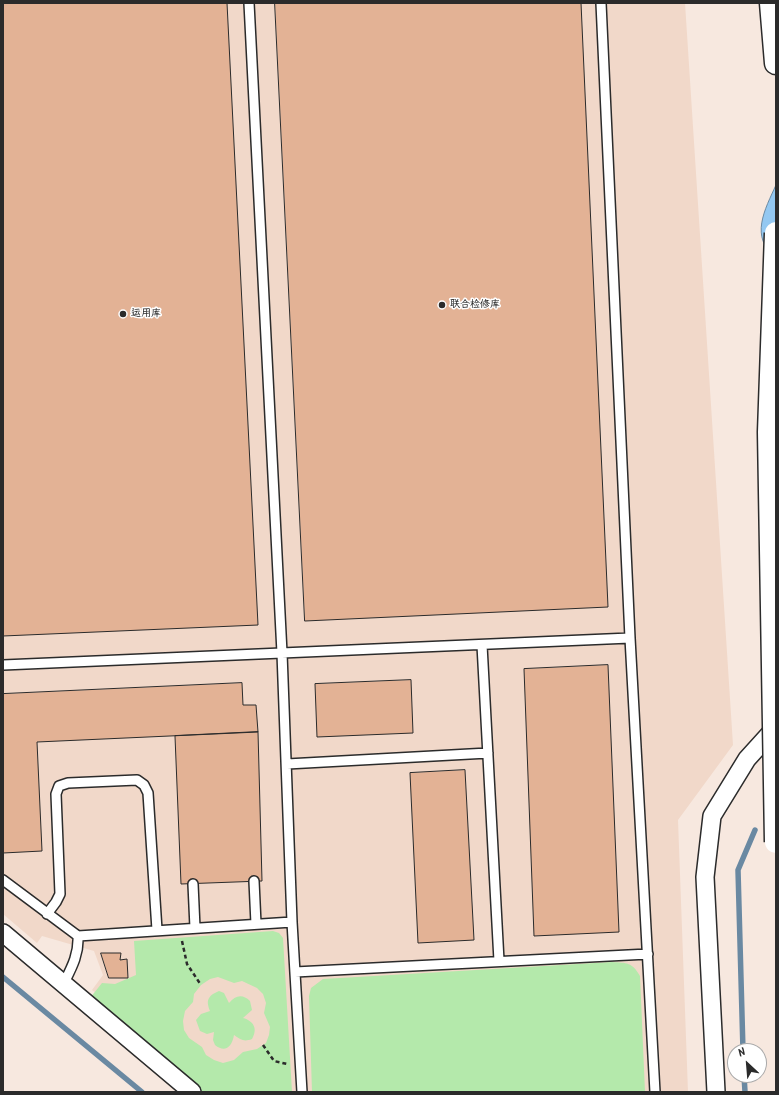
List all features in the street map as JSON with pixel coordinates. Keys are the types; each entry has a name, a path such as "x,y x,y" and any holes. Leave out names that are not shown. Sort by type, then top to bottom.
{"main road":[{"path":"771,3 776,63"},
{"path":"776,233 769,432 776,842"}],"street":[{"path":"716,1092 705,877 712,816 747,759 776,727"},
{"path":"3,933 192,1092"}],"lane":[{"path":"249,3 282,653 292,922 302,1092"},
{"path":"601,3 630,638 655,1092"},
{"path":"3,665 630,638"},
{"path":"482,644 499,962"},
{"path":"286,764 488,752"},
{"path":"47,914 60,894 56,794 59,786 68,783 136,780 144,785 148,793 157,930"},
{"path":"3,880 78,936 292,922"},
{"path":"254,881 256,924"},
{"path":"193,884 195,928"},
{"path":"64,983 74,964 78,946 78,936"},
{"path":"295,972 648,954"}],"path":[{"path":"182,929 184,954 192,974 201,985"},
{"path":"263,1045 274,1061 281,1064 301,1065"}],"shaded area":[{"path":"3,3 685,3 733,745 678,820 688,1092 214,1092 92,990 103,975 94,951 42,936 37,943 3,914"}],"green space":[{"path":"273,931 279,933 283,938 292,1092 203,1092 90,998 102,983 115,984 136,975 134,941","holes":["218,977 234,983 242,981 257,988 263,994 266,1003 264,1013 270,1027 269,1035 266,1043 257,1049 243,1052 234,1060 223,1063 206,1055 202,1047 189,1038 184,1030 183,1021 185,1011 193,1002 194,994 201,985 210,979"]},
{"path":"612,962 629,964 640,976 645,1092 312,1092 309,996 311,988 323,979"},
{"path":"219,991 224,993 229,1003 239,996 250,1001 252,1010 243,1018 250,1021 255,1029 252,1039 243,1040 234,1035 232,1043 225,1049 215,1045 213,1040 214,1032 207,1034 200,1031 196,1020 201,1014 210,1011 208,999"}],"water":[{"path":"776,185 776,257 763,241 761,232 764,213"}],"building":[{"name":"运用库","path":"3,3 227,3 258,625 3,636"},
{"name":"联合检修库","path":"275,3 581,3 608,607 305,621"},
{"path":"608,665 619,932 534,936 524,669"},
{"path":"411,680 413,733 317,737 315,684"},
{"path":"242,683 243,705 256,705 258,732 37,742 42,851 3,853 3,694"},
{"path":"258,732 262,881 181,884 175,736"},
{"path":"465,770 474,940 418,943 410,773"},
{"path":"101,953 121,953 120,960 127,959 128,978 109,978"}],"waterway":[{"path":"743,1043 738,870 755,830"},
{"path":"3,977 142,1092"},
{"path":"744,1083 745,1092"}],"place":[{"name":"联合检修库","path":"442,305"},
{"name":"运用库","path":"123,314"}]}
